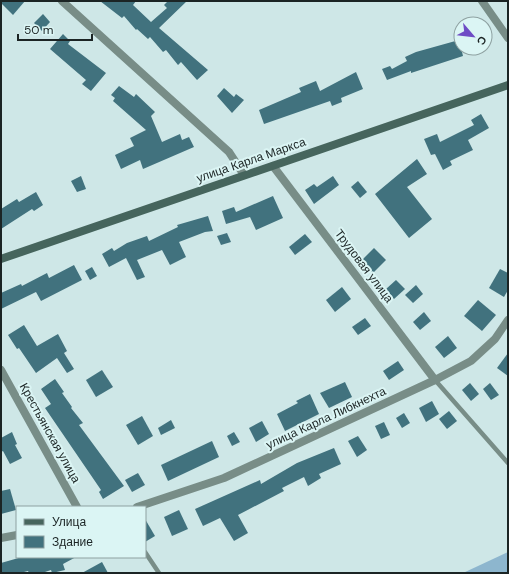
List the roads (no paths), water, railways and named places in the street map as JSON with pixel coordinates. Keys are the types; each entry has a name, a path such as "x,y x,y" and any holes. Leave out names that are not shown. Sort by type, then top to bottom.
{"main road":[{"name":"улица Карла Маркса","path":"1,259 508,85"}],"street":[{"path":"62,1 229,152 244,175"},
{"path":"482,1 508,38"},
{"name":"Трудовая улица","path":"273,166 435,380"},
{"name":"улица Карла Либкнехта","path":"140,506 224,478 435,380 471,361 495,339 508,320"},
{"name":"Крестьянская улица","path":"1,370 76,506"},
{"path":"1,538 16,535"}],"lane":[{"path":"435,380 508,463"},
{"path":"146,554 159,573"}],"water":[{"path":"508,552 508,573 463,573"}]}
